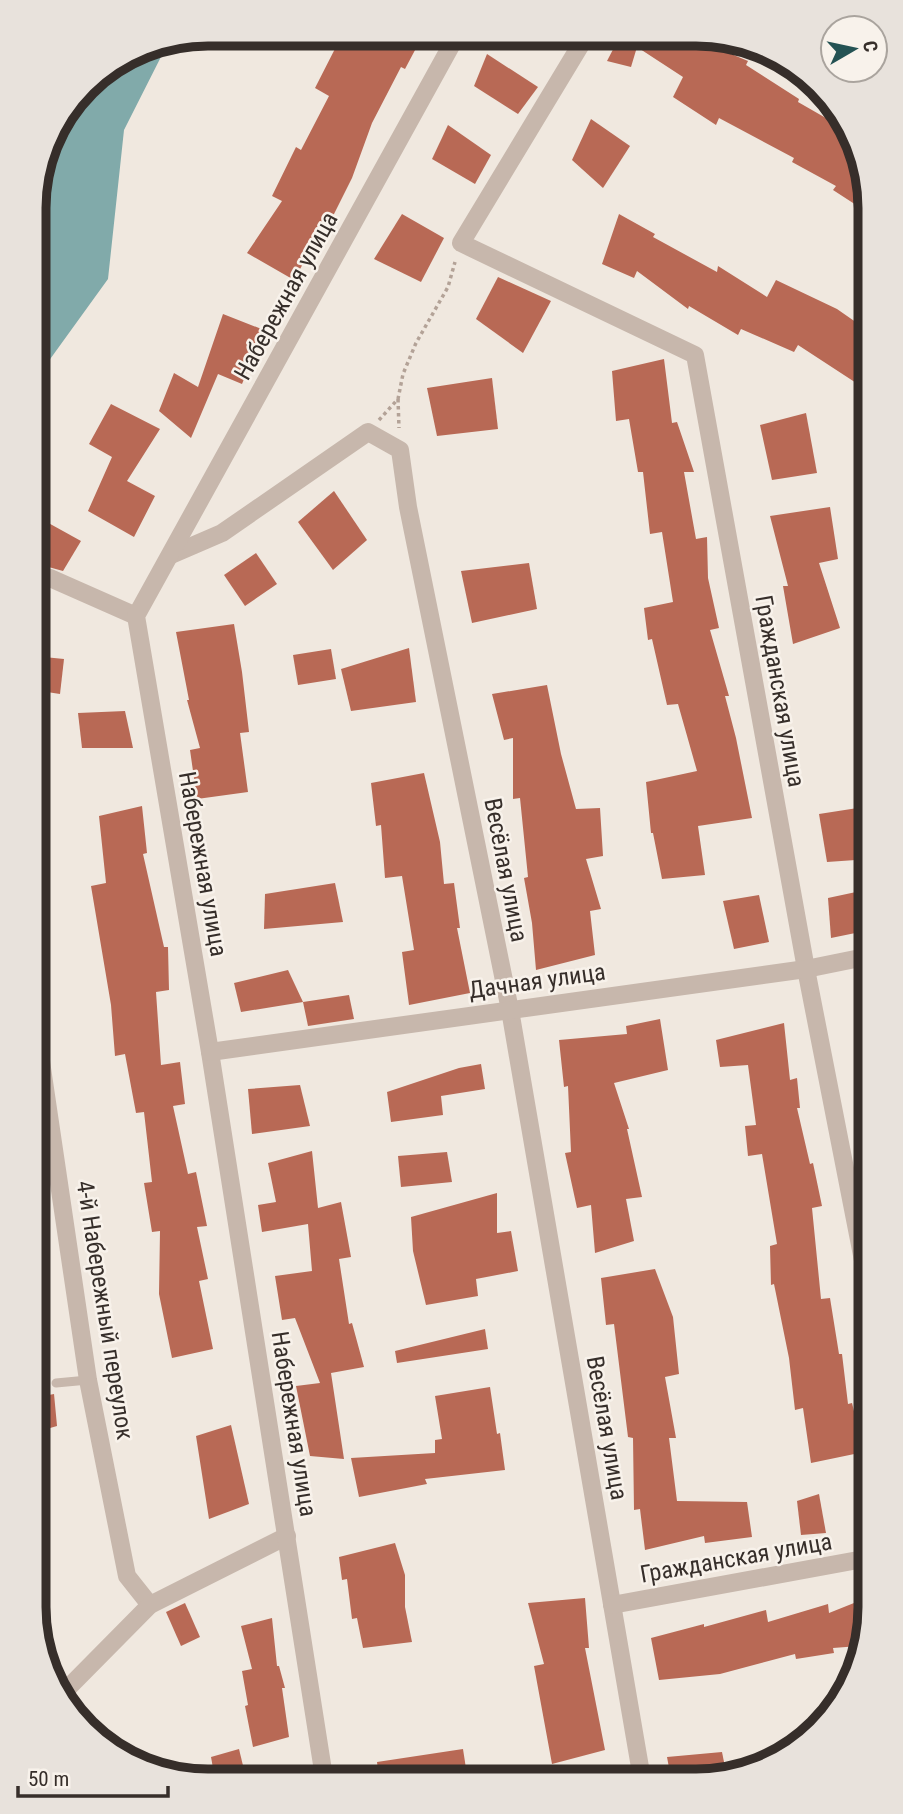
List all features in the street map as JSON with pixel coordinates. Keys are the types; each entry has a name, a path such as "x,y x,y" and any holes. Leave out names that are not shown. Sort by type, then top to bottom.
{"street":[{"name":"Набережная улица","path":"323,1769 210,1052 136,616 451,46"},
{"path":"461,243 580,46"},
{"name":"Гражданская улица","path":"461,243 695,355 806,969 857,1229"},
{"path":"171,555 222,533 368,432 400,450"},
{"name":"Весёлая улица","path":"400,450 408,507 510,1010 640,1769"},
{"path":"46,577 136,616"},
{"name":"Дачная улица","path":"210,1052 806,969 857,959"},
{"name":"4-й Набережный переулок","path":"45,1091 88,1380 127,1576 150,1605"},
{"path":"68,1688 150,1605 287,1536"},
{"name":"Гражданская улица","path":"612,1605 857,1560"}],"lane":[{"path":"55,1383 88,1380"}],"path":[{"path":"400,450 398,399 403,374 416,343 448,287 461,243"},
{"path":"368,432 398,399"}],"water":[{"path":"163,52 124,130 108,279 46,365 46,197 51,166 58,146 73,118 93,93 127,67"}],"building":[{"path":"336,46 417,46 405,69 401,67 372,123 352,178 329,224 326,222 294,280 247,253 282,201 272,196 296,147 301,150 329,96 315,88"},
{"path":"615,46 695,46 714,47 748,61 746,65 799,99 798,102 832,122 849,156 858,206 833,190 836,186 792,162 794,158 719,118 716,125 673,97 683,77 637,47 631,67 607,61"},
{"path":"487,54 538,87 518,114 474,86"},
{"path":"591,119 630,146 603,188 572,160"},
{"path":"448,125 491,155 475,184 432,159"},
{"path":"402,214 444,238 421,282 374,259"},
{"path":"619,214 655,234 653,237 717,272 718,266 767,297 776,280 837,309 858,324 858,384 798,345 794,352 741,329 738,335 689,306 688,309 637,271 634,278 602,264"},
{"path":"498,277 551,301 523,353 476,319"},
{"path":"223,314 264,330 242,384 218,374 191,438 159,411 174,373 198,387"},
{"path":"664,359 672,423 677,422 694,472 684,472 696,539 707,537 708,578 719,628 710,630 729,696 725,696 752,818 698,826 705,875 662,879 651,833 646,782 697,771 678,704 667,705 652,639 648,640 644,608 673,602 662,532 650,534 643,472 638,472 629,419 616,421 612,371"},
{"path":"492,378 498,429 437,436 427,388"},
{"path":"111,404 160,429 127,481 155,496 134,537 88,511 112,457 89,444"},
{"path":"806,413 817,473 772,480 760,425"},
{"path":"334,491 367,540 333,570 298,522"},
{"path":"830,507 838,559 819,563 840,628 793,644 783,586 788,586 770,516"},
{"path":"46,522 81,541 63,571 46,566"},
{"path":"256,553 277,584 245,606 224,575"},
{"path":"529,563 537,609 472,623 461,571"},
{"path":"234,624 249,732 240,733 248,792 197,799 190,750 200,748 187,700 176,632"},
{"path":"409,648 416,702 351,711 341,669"},
{"path":"331,649 336,679 298,685 293,655"},
{"path":"46,657 64,659 60,694 46,692"},
{"path":"547,685 576,809 600,808 603,856 586,859 601,909 590,911 595,955 536,970 532,923 524,878 528,877 520,798 513,799 513,738 504,740 492,694"},
{"path":"125,711 133,748 82,748 78,713"},
{"path":"424,773 440,842 444,884 454,883 460,928 457,928 470,993 409,1005 402,952 414,950 402,876 385,878 381,825 376,826 371,783"},
{"path":"142,806 147,853 143,854 164,947 168,947 169,990 156,992 161,1065 180,1062 185,1104 173,1106 188,1174 196,1172 207,1226 197,1227 208,1279 199,1281 213,1349 172,1358 159,1294 160,1231 152,1232 144,1183 152,1182 144,1112 136,1113 125,1054 115,1056 111,1005 91,886 106,883 99,816"},
{"path":"858,808 858,860 827,862 819,814"},
{"path":"335,883 343,922 264,929 265,894"},
{"path":"858,892 857,933 831,938 828,898"},
{"path":"759,895 769,942 734,949 723,901"},
{"path":"288,970 303,1002 241,1012 234,983"},
{"path":"349,995 354,1019 308,1026 303,1002"},
{"path":"660,1019 668,1070 614,1083 629,1129 642,1197 626,1199 634,1241 595,1253 591,1205 577,1208 565,1153 571,1152 568,1086 564,1087 559,1040 627,1034 626,1026"},
{"path":"784,1023 790,1080 797,1078 800,1108 797,1108 822,1206 812,1208 821,1299 830,1298 839,1354 842,1354 848,1404 852,1403 857,1424 857,1453 811,1463 803,1408 795,1410 789,1358 774,1284 771,1285 770,1246 777,1244 762,1154 748,1156 745,1126 756,1125 748,1065 720,1067 716,1040"},
{"path":"481,1064 485,1089 441,1096 443,1115 391,1122 387,1092 459,1068"},
{"path":"300,1085 310,1126 252,1134 248,1089"},
{"path":"312,1151 318,1208 341,1202 351,1257 339,1259 349,1324 352,1323 364,1367 331,1373 344,1459 310,1456 296,1386 320,1383 295,1318 282,1320 275,1276 312,1271 308,1224 262,1232 258,1205 276,1202 268,1163"},
{"path":"447,1152 452,1182 401,1187 398,1156"},
{"path":"497,1193 497,1233 511,1231 518,1271 476,1279 478,1296 426,1305 413,1251 411,1217"},
{"path":"655,1269 673,1317 679,1374 665,1377 676,1438 669,1438 677,1501 747,1502 752,1537 705,1543 704,1536 645,1550 640,1509 634,1510 633,1438 628,1437 614,1324 606,1325 601,1278"},
{"path":"485,1329 488,1349 397,1363 395,1351"},
{"path":"490,1387 505,1470 425,1479 427,1484 359,1497 351,1458 435,1453 435,1440 442,1439 435,1396"},
{"path":"54,1394 57,1426 45,1429 45,1396"},
{"path":"231,1425 249,1504 209,1519 196,1436"},
{"path":"819,1494 826,1533 801,1535 797,1501"},
{"path":"395,1543 405,1575 405,1607 412,1642 363,1648 357,1618 352,1619 347,1579 342,1580 339,1557"},
{"path":"585,1598 589,1648 585,1648 605,1750 552,1764 534,1666 544,1664 528,1603"},
{"path":"857,1602 852,1647 833,1648 834,1653 796,1659 795,1654 720,1674 659,1680 651,1638 766,1610 768,1622 828,1604 829,1613"},
{"path":"185,1603 200,1637 181,1646 166,1612"},
{"path":"272,1618 277,1666 285,1688 282,1688 289,1737 253,1747 242,1671 252,1669 241,1626"},
{"path":"239,1749 244,1769 213,1769 211,1757"},
{"path":"463,1749 466,1769 378,1769 377,1762"},
{"path":"722,1752 725,1765 669,1769 667,1757"}]}
